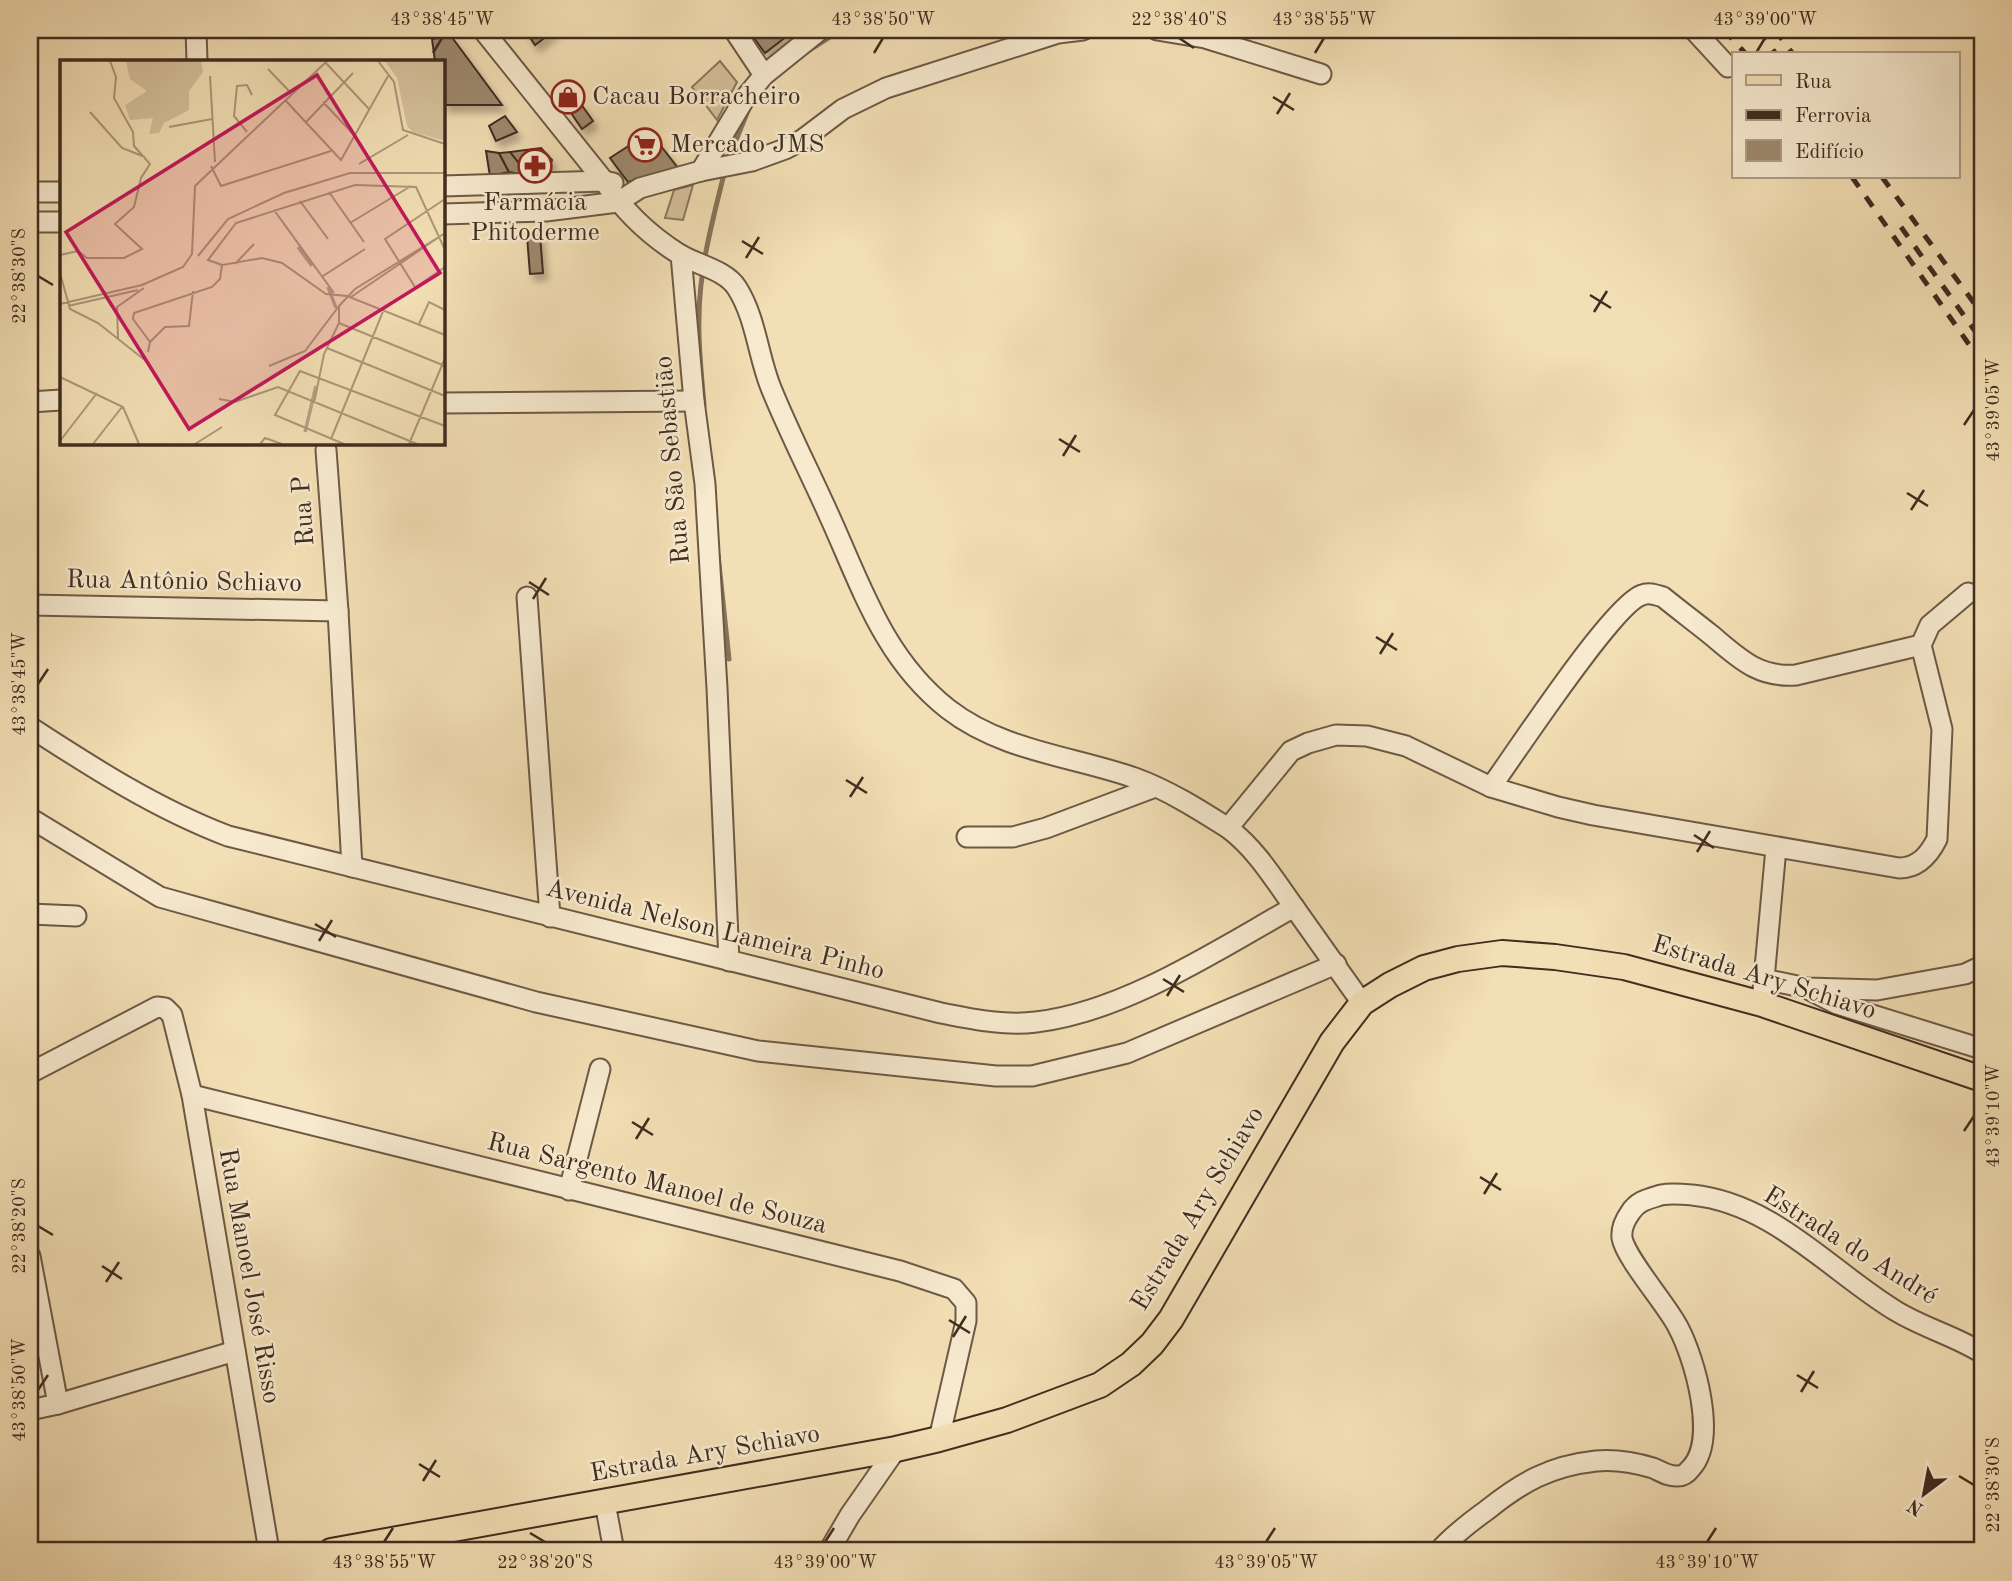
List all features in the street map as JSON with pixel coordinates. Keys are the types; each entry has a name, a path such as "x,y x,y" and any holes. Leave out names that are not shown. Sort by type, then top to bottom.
{"main road":[{"name":"Estrada Ary Schiavo","path":"331,1551 896,1449 1007,1420 1100,1385 1131,1364 1152,1344 1186,1296 1332,1042 1362,1003 1424,968 1458,959 1502,953 1624,967 1763,991 1982,1079"}],"street":[{"path":"196,30 197,60"},
{"path":"483,30 618,202 642,226 688,259 721,274 735,285 745,302 770,387 875,620 904,665 925,689 973,726 1004,740 1135,778 1178,797 1228,828 1257,856 1362,1003"},
{"path":"734,30 764,75"},
{"path":"710,170 745,98 764,75 820,30"},
{"path":"444,214 546,211 618,202 640,188 744,163 785,149 843,109 886,88 1058,33 1083,30"},
{"path":"1157,30 1205,38 1321,74"},
{"path":"1694,30 1728,66"},
{"path":"444,186 604,181 640,188"},
{"path":"30,192 60,192"},
{"path":"30,222 60,222"},
{"name":"Rua São Sebastião","path":"688,259 694,401 705,484 711,584 729,961"},
{"path":"30,402 60,400"},
{"path":"444,403 694,401"},
{"name":"Rua P","path":"326,450 352,867"},
{"path":"1228,828 1291,751 1336,735 1367,736 1406,746 1491,787 1593,815 1776,848 1908,868 1931,853 1937,839 1942,729 1921,645 1930,625 1968,593"},
{"path":"1491,787 1610,621 1642,594 1663,597 1744,662 1764,673 1779,677 1921,645"},
{"path":"527,597 550,917"},
{"name":"Rua Antônio Schiavo","path":"30,605 338,611"},
{"name":"Avenida Nelson Lameira Pinho","path":"30,726 120,783 197,824 228,836 941,1013 999,1023 1036,1022 1098,1007 1183,969 1294,907"},
{"path":"968,837 1013,837 1046,828 1156,787"},
{"path":"30,818 160,897 536,1002 758,1051 996,1076 1032,1076 1105,1060 1148,1045 1336,964"},
{"path":"1776,848 1763,991 1807,988 1877,990 1965,974 1982,966"},
{"path":"30,914 76,916"},
{"path":"1807,988 1838,1004 1982,1049"},
{"name":"Rua Manoel José Risso","path":"30,1073 157,1007 169,1011 174,1021 192,1095 269,1551"},
{"path":"569,1190 600,1069"},
{"name":"Rua Sargento Manoel de Souza","path":"192,1095 900,1271 954,1289 966,1303 966,1321 939,1439"},
{"name":"Estrada do André","path":"1439,1551 1506,1494 1545,1472 1609,1460 1638,1464 1677,1476 1686,1474 1693,1467 1704,1439 1704,1418 1687,1349 1678,1326 1622,1238 1623,1224 1642,1200 1669,1193 1707,1197 1770,1221 1863,1290 1899,1313 1982,1353"},
{"path":"30,1256 58,1404"},
{"path":"30,1410 235,1351"},
{"path":"829,1551 850,1515 896,1449"},
{"path":"605,1503 614,1551"}],"shaded area":[{"path":"720,61 737,82 717,120 692,87"},
{"path":"693,185 683,220 665,218 674,190"}],"building":[{"path":"525,30 555,30 535,45"},
{"path":"748,30 788,30 791,33 765,53"},
{"path":"451,36 502,105 444,105 444,60 435,60 432,39"},
{"path":"581,104 593,121 582,129 567,107"},
{"path":"505,116 517,132 496,141 489,126"},
{"name":"Mercado JMS","path":"650,132 678,168 628,182 610,158"},
{"name":"Farmácia Phitoderme","path":"541,148 552,160 548,172 528,175 510,152"},
{"path":"486,151 499,153 509,172 490,176"},
{"path":"510,152 528,175 509,172 499,153"},
{"path":"540,235 543,273 530,274 527,236"}],"waterway":[{"path":"805,53 841,30"},
{"path":"728,160 749,108"},
{"path":"704,406 699,341 701,281 725,170"},
{"path":"718,555 729,659"}],"railway":[{"path":"1724,30 1744,52"},
{"path":"1759,30 1775,52"},
{"path":"1775,30 1792,52"},
{"path":"1853,178 1982,363"},
{"path":"1883,178 1982,314"},
{"path":"1901,227 1982,341"}],"place":[{"name":"Cacau Borracheiro","path":"568,97"},
{"name":"Mercado JMS","path":"645,145"},
{"name":"Farmácia Phitoderme","path":"535,166"}]}
